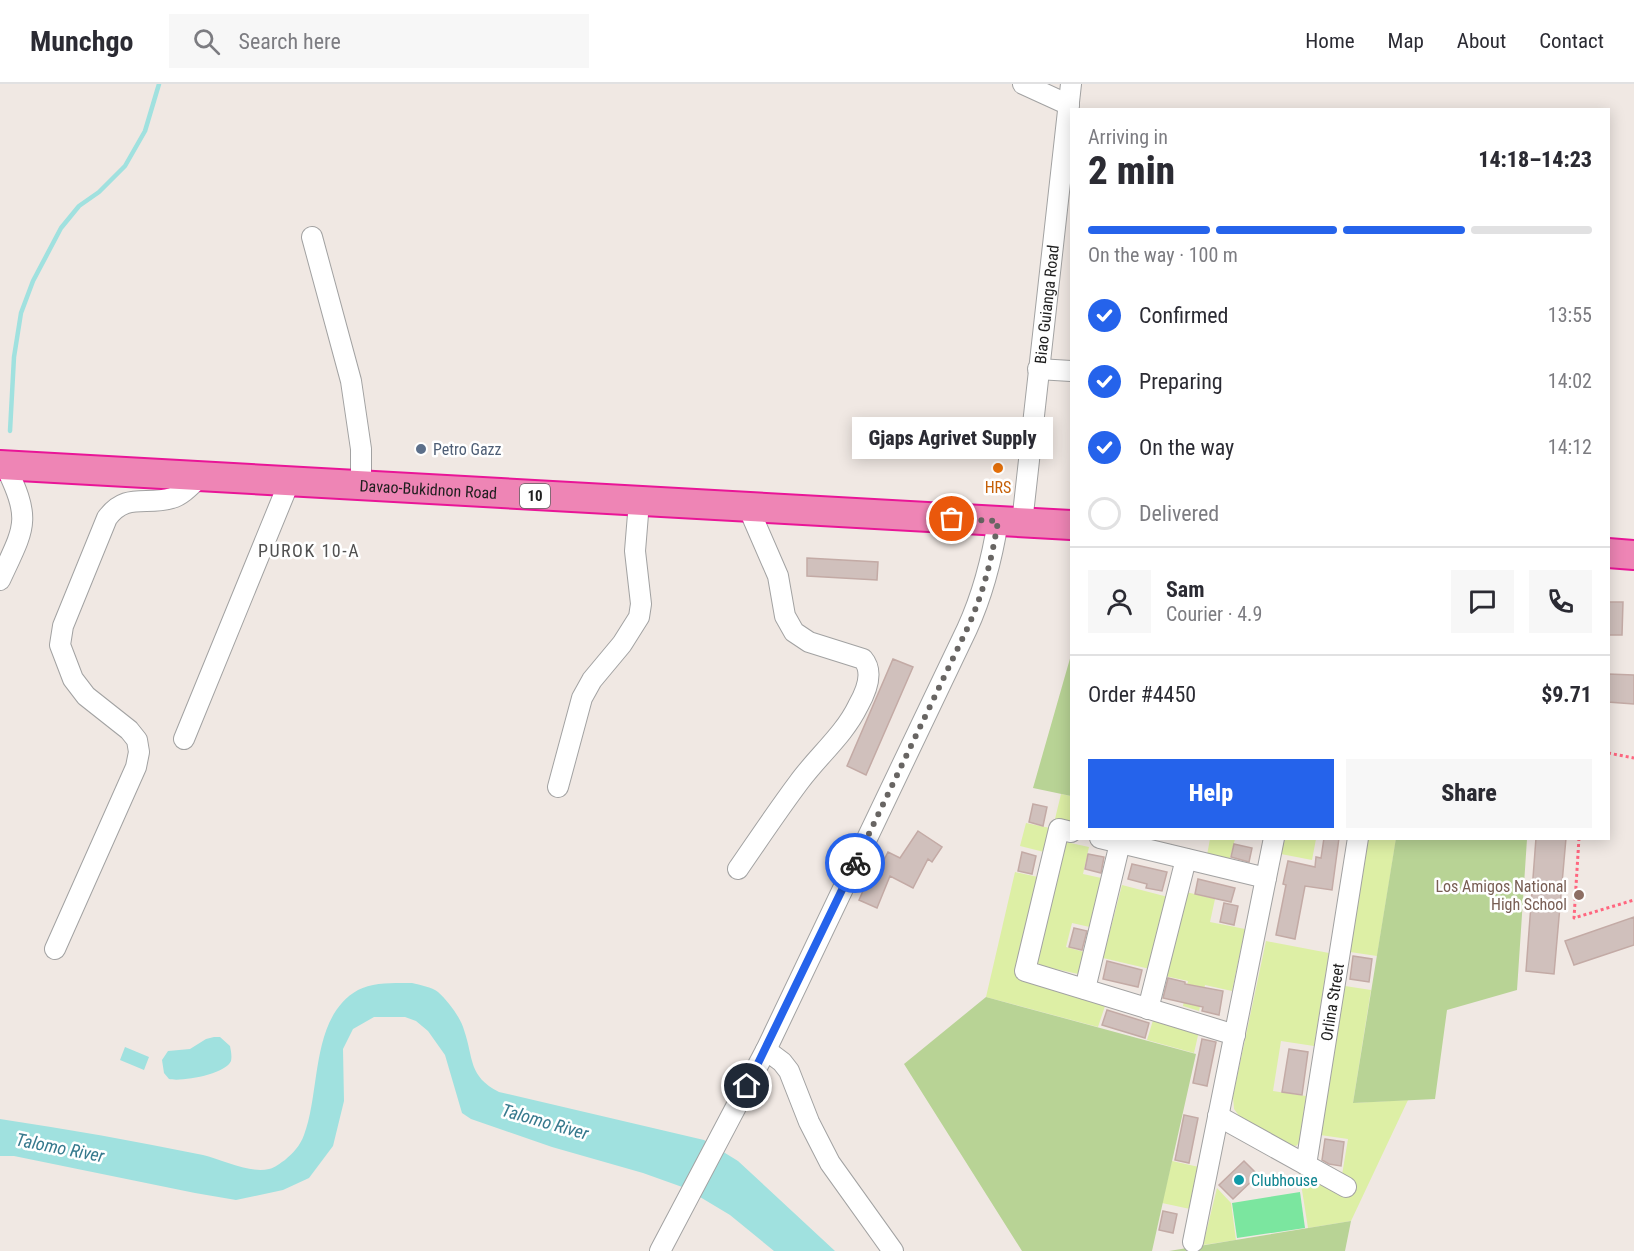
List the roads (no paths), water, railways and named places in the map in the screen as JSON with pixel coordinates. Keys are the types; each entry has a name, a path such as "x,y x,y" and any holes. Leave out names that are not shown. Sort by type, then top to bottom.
{"highway":[{"name":"Davao-Bukidnon Road","path":"3,465 1070,525"},
{"path":"1610,553 1634,555"}],"street":[{"path":"1023,84 1069,105"},
{"name":"Biao Guianga Road","path":"660,1251 766,1050 978,605 990,568 1010,522 1038,369 1071,84"},
{"path":"312,237 351,381 361,449 361,485"},
{"path":"1038,369 1070,371"},
{"path":"0,580 19,539 23,522 21,500 3,465"},
{"path":"55,950 136,767 139,752 137,740 129,730 86,696 73,679 60,645 63,626 103,528 114,509 131,501 174,498 202,475"},
{"path":"184,739 290,480"},
{"path":"558,787 582,698 592,680 622,644 639,618 641,604 635,551 639,502"},
{"path":"738,869 799,782 840,733 858,707 867,686 868,674 868,666 862,659 809,642 794,632 785,616 778,576 748,507"},
{"path":"1070,832 1059,829 1025,971 1234,1035"},
{"path":"1108,840 1266,878"},
{"path":"1192,1242 1274,840"},
{"name":"Orlina Street","path":"1306,1165 1358,840"},
{"path":"1085,989 1120,843"},
{"path":"1148,1009 1185,859"},
{"path":"766,1050 782,1062 789,1071 830,1163 893,1251"},
{"path":"1218,1116 1346,1187"}],"water":[{"name":"Talomo River","path":"412,983 435,990 454,1010 462,1025 477,1073 489,1086 499,1092 704,1140 738,1161 835,1251 774,1251 730,1215 685,1188 471,1119 462,1113 445,1055 428,1031 416,1021 405,1017 374,1017 353,1029 343,1049 344,1101 333,1146 309,1178 283,1190 236,1200 14,1156 0,1156 0,1119 178,1150 253,1169 273,1168 291,1155 302,1139 309,1117 324,1036 343,1002 358,990 370,986"},
{"path":"214,1037 220,1037 230,1046 231,1061 227,1066 203,1076 175,1080 169,1079 164,1073 162,1060 168,1051 190,1049"},
{"path":"125,1047 149,1057 144,1070 120,1060"}],"waterway":[{"path":"10,431 14,357 21,313 33,281 61,228 79,206 99,192 125,166 145,131 159,84"}],"place":[{"name":"Petro Gazz","path":"421,449"},
{"name":"HRS","path":"998,468"},
{"name":"Gjaps Agrivet Supply","path":"952,519"},
{"name":"Los Amigos National High School","path":"1579,895"},
{"name":"Clubhouse","path":"1239,1180"}],"district":[{"name":"PUROK 10-A","path":"309,551"}]}
